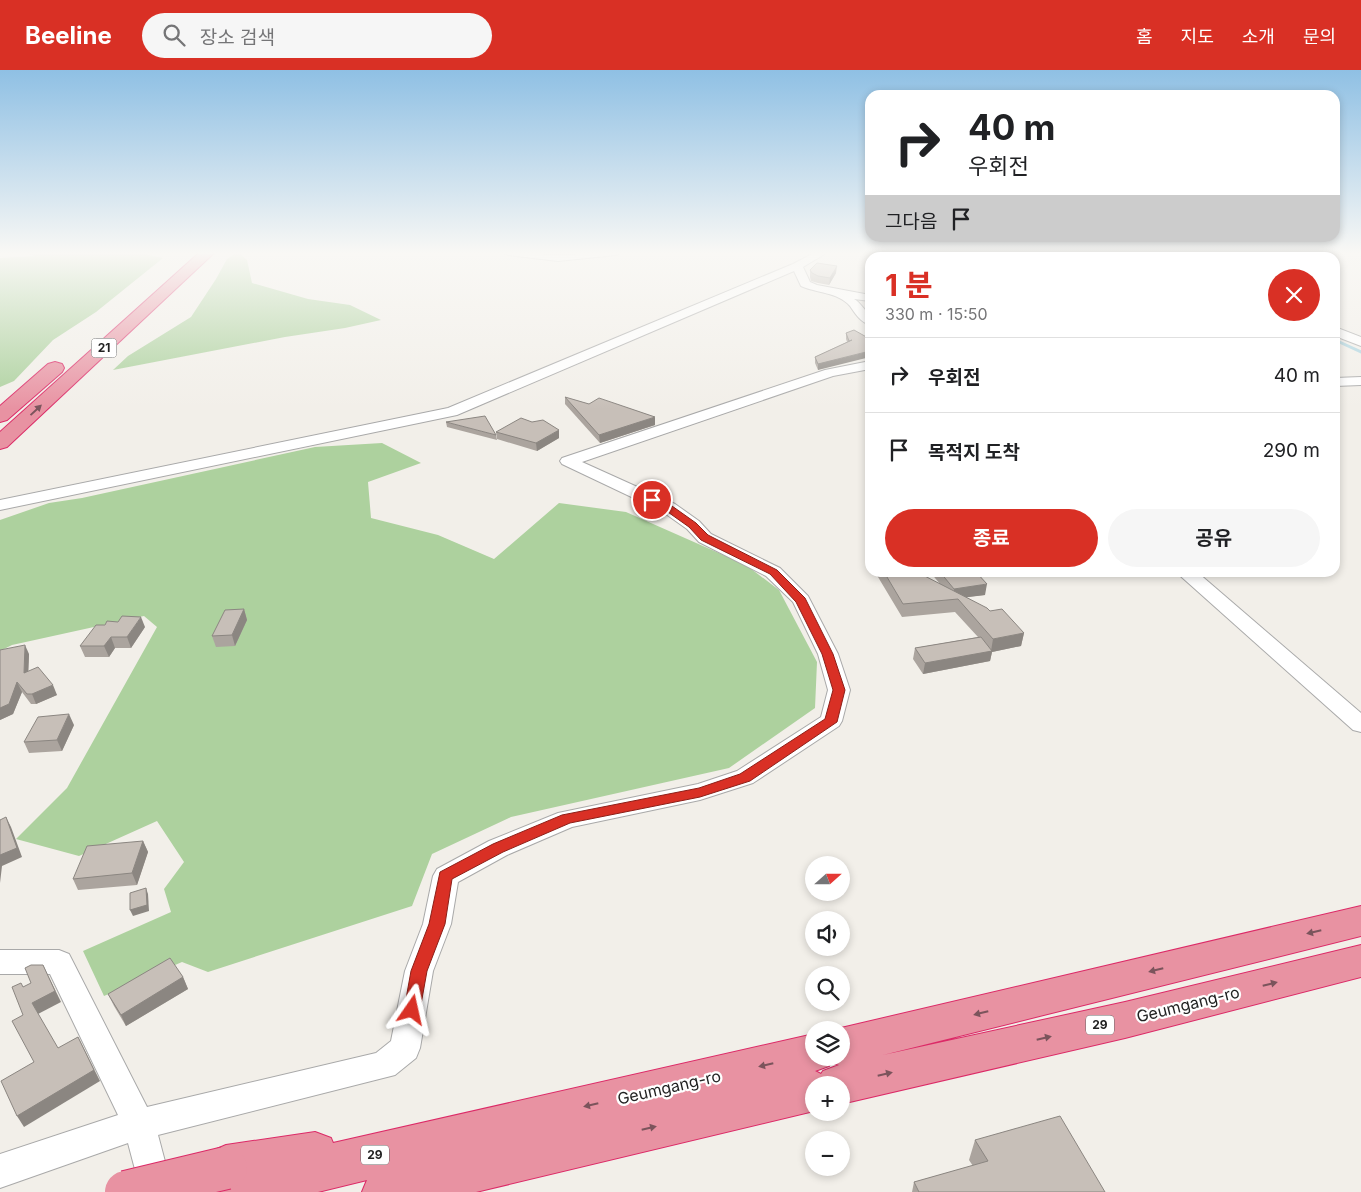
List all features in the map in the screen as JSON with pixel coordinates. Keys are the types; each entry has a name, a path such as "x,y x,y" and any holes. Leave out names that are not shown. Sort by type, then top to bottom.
{"highway":[{"name":"21","path":"101,328 127,304"},
{"name":"21","path":"0,443 151,304"},
{"path":"0,416 65,359"},
{"path":"850,1045 1361,921"},
{"name":"Geumgang-ro","path":"850,1082 1125,1020 1361,961"},
{"name":"Geumgang-ro","path":"537,1135 805,1057"},
{"name":"29","path":"226,1180 537,1135 805,1091"},
{"path":"385,1192 537,1135"},
{"name":"29","path":"422,1192 537,1135"},
{"path":"126,1192 226,1180"}],"street":[{"path":"0,505 452,412 706,304"},
{"path":"854,304 865,322"},
{"path":"1340,333 1361,342"},
{"path":"0,1170 140,1124 384,1065 405,1048 419,971 437,924 446,876 498,848 567,819 700,792 745,778 831,722 839,690 828,654 801,600 773,572 705,538 693,525 669,508 568,462 830,373 865,366"},
{"path":"1340,382 1361,381"},
{"path":"1191,577 1361,725"},
{"path":"0,962 59,962 140,1124 157,1192"}],"green space":[{"path":"0,304 105,304 53,340 14,381 0,387"},
{"path":"199,304 346,304 381,320 113,370 128,356 191,317"},
{"path":"382,443 421,463 368,482 371,518 438,535 494,559 559,503 626,512 746,565 779,590 817,662 815,708 729,768 511,817 432,854 412,906 208,972 182,962 104,996 83,951 171,912 164,889 184,862 157,821 79,856 16,839 67,788 157,627 144,616 12,645 0,651 0,520 49,503 82,498 315,447"}],"building":[{"path":"854,330 865,336 865,352 818,364 815,357 852,340 849,341 846,333"},
{"path":"565,397 589,404 599,398 655,417 599,435"},
{"path":"485,416 496,435 446,422"},
{"path":"521,418 532,422 543,420 559,430 536,443 496,432"},
{"path":"887,577 927,577 990,611 1002,609 1024,633 993,639 958,599 903,604"},
{"path":"944,577 981,577 987,584 954,589"},
{"path":"244,609 232,635 212,636 225,610"},
{"path":"122,616 141,617 127,637 111,637 104,646 80,646 96,625 105,625 107,621 118,622"},
{"path":"981,637 992,651 925,663 915,648"},
{"path":"25,645 24,673 38,667 53,685 32,694 27,694 17,682 9,704 0,708 0,650"},
{"path":"69,714 57,740 24,742 38,717"},
{"path":"6,817 17,848 0,855 0,820"},
{"path":"143,841 132,873 73,879 87,846"},
{"path":"146,888 147,905 130,910 130,893"},
{"path":"170,958 183,977 121,1015 108,994"},
{"path":"31,965 43,965 55,991 32,1003 58,1048 78,1037 94,1070 17,1116 1,1081 34,1062 12,1021 23,1015 12,987 21,983 23,987 31,983 25,968"},
{"path":"1060,1116 1105,1192 919,1192 914,1182 988,1161 975,1140"}],"waterway":[{"path":"1340,342 1361,352"}],"route":[{"path":"412,1010 419,971 437,924 446,876 498,848 567,819 700,792 745,778 831,722 839,690 828,654 801,600 773,572 705,538 693,525 669,508 652,500"}]}
